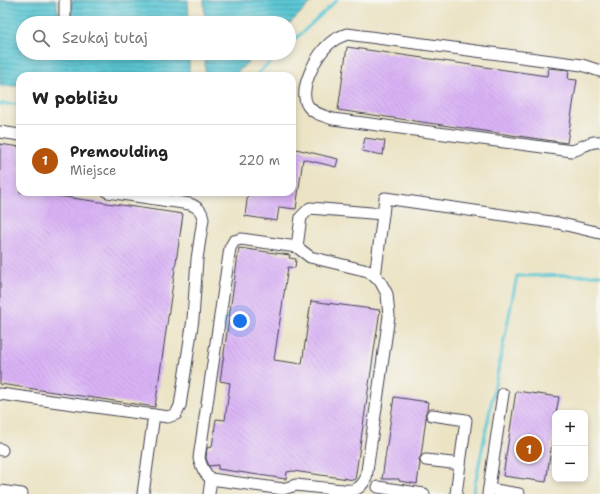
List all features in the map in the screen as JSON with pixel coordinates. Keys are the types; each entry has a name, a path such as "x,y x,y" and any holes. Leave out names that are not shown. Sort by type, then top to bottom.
{"street":[{"path":"65,0 65,16"},
{"path":"600,71 582,65 347,34 330,43 316,59 307,81 305,95 307,105 312,110 320,115 333,119 572,151 581,148 588,143 596,141 600,142"},
{"path":"0,132 16,134"},
{"path":"0,394 154,416 168,417 176,414 180,406 193,319 197,259 203,219 200,210 196,206 135,196"},
{"path":"376,277 385,198 558,223 600,233"},
{"path":"297,247 301,217 310,208 383,214"},
{"path":"241,239 297,247 310,257 368,271 380,281 387,294 389,316 366,478 357,490 341,492 296,485 283,489 211,479 201,467 199,458 230,248 234,241 241,239"},
{"path":"503,394 488,492 519,494"},
{"path":"432,415 466,420 456,494"},
{"path":"143,494 154,416"},
{"path":"426,460 460,464"},
{"path":"209,494 211,479"},
{"path":"378,487 424,494"},
{"path":"0,491 22,494"}],"water":[{"path":"0,0 56,0 59,16 16,16 16,60 189,60 189,72 16,72 16,86 0,86"},
{"path":"72,0 188,0 189,16 71,16"},
{"path":"204,0 314,0 296,17 296,16 205,16"},
{"path":"205,60 250,60 237,72 205,72"}],"building":[{"path":"347,47 547,76 548,68 569,70 568,79 577,80 567,143 338,110"},
{"path":"365,138 385,141 383,155 362,151"},
{"path":"0,144 16,146 16,196 59,196 183,214 155,407 0,384"},
{"path":"296,149 338,159 336,167 303,159 296,209 279,207 277,221 245,216 248,196 296,196"},
{"path":"239,248 290,255 289,258 296,259 295,268 288,267 274,360 302,364 311,301 380,310 355,480 293,471 287,472 286,479 218,469 218,465 209,466 206,458 207,448 212,447 216,419 225,420 230,383 220,381"},
{"path":"516,391 559,397 557,410 552,410 552,442 546,482 503,476"},
{"path":"394,397 428,402 425,414 426,418 421,456 419,459 420,463 417,484 399,481 399,479 382,479"}],"waterway":[{"path":"296,38 337,0"},
{"path":"259,72 272,60"},
{"path":"0,104 16,104"},
{"path":"473,494 517,276 600,275"}],"place":[{"name":"Premoulding","path":"529,449"}]}
